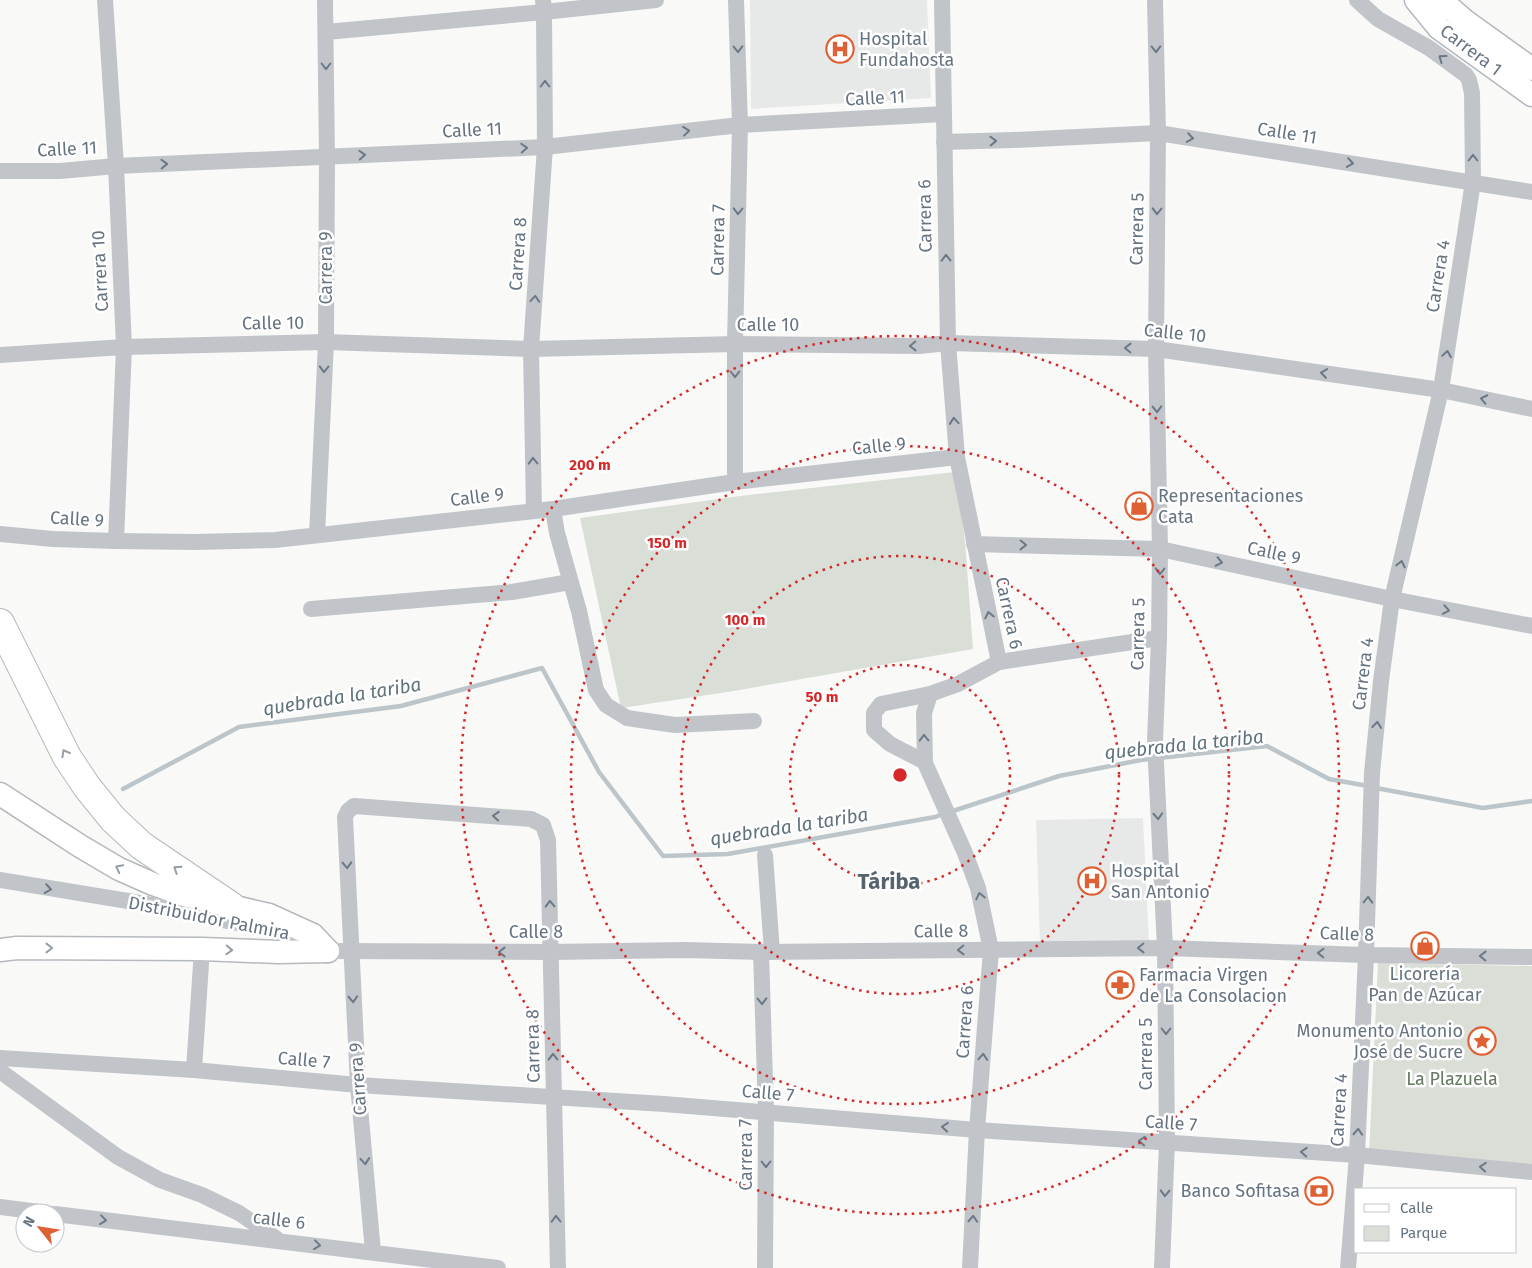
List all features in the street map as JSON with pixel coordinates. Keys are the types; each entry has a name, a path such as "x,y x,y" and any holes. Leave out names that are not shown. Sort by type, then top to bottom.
{"highway":[{"path":"0,623 67,757 98,800 113,818 142,846 232,906"}],"street":[{"name":"Carrera 10","path":"105,0 116,166 124,346 116,541"},
{"name":"Carrera 9","path":"317,535 326,342 327,157 325,0"},
{"path":"326,32 544,6 656,0"},
{"name":"Carrera 7","path":"735,482 735,344 740,125 736,0"},
{"name":"Carrera 6","path":"942,0 948,343 957,457 999,662 958,684 930,694 924,713 925,762 978,888 991,950 977,1130 970,1268"},
{"name":"Carrera 5","path":"1155,0 1158,133 1156,349 1160,549 1159,638 1154,742 1165,948 1167,1142 1162,1268"},
{"name":"Carrera 4","path":"1354,1188 1366,955 1372,773 1381,681 1392,600 1441,390 1473,182 1472,93 1466,74 1429,48 1378,18 1357,0"},
{"name":"Carrera 1","path":"1416,0 1438,28 1532,95"},
{"name":"Carrera 1","path":"1441,0 1465,21 1532,69"},
{"name":"Carrera 8","path":"534,510 531,348 545,147 544,6"},
{"name":"Calle 11","path":"0,171 60,170 545,147 740,125 944,114"},
{"name":"Calle 11","path":"944,142 1158,133 1532,192"},
{"name":"Calle 10","path":"0,355 124,346 326,342 531,348 735,344 919,346 948,343 1156,349 1441,390 1532,409"},
{"name":"Calle 9","path":"0,534 53,539 116,541 238,542 274,540 553,508 735,482 957,457"},
{"path":"553,508 557,532 579,611 596,690 606,705 627,718 675,725 754,721"},
{"name":"Calle 9","path":"974,544 1160,549 1392,600 1532,626"},
{"path":"312,609 512,592 570,582"},
{"path":"999,662 1159,638"},
{"path":"925,762 890,744 874,730 874,713 881,704 930,694"},
{"name":"Distribuidor Palmira","path":"0,794 80,846 119,868 153,884 184,896 269,915 321,943"},
{"name":"Carrera 9","path":"374,1252 358,1085 345,816 348,810 354,806 531,819 543,825"},
{"name":"Carrera 8","path":"543,825 548,840 558,1268"},
{"name":"Carrera 7","path":"765,855 767,952 766,1268"},
{"name":"Distribuidor Palmira","path":"0,880 152,905 294,935 321,943"},
{"path":"321,943 351,951"},
{"name":"Distribuidor Palmira","path":"0,950 16,948 202,949 278,952 321,943"},
{"name":"Calle 8","path":"351,951 551,952 684,950 767,952 1165,948 1366,955 1532,957"},
{"path":"194,1070 202,949"},
{"name":"Calle 7","path":"0,1058 194,1070 358,1085 554,1097 977,1130 1357,1155 1532,1172"},
{"path":"0,1072 118,1156 160,1180 202,1195 239,1212 279,1241"},
{"name":"Carrera 4","path":"1348,1268 1354,1193"},
{"path":"0,1207 15,1209"},
{"name":"calle 6","path":"65,1215 498,1268"}],"shaded area":[{"name":"Hospital Fundahosta","path":"750,0 927,0 931,98 751,109"},
{"name":"Hospital San Antonio","path":"1143,818 1149,943 1040,943 1036,820"}],"green space":[{"path":"955,472 965,541 973,649 728,692 621,708 580,518 740,496"},
{"name":"La Plazuela","path":"1378,963 1532,966 1532,1166 1369,1154"}],"waterway":[{"name":"quebrada la tariba","path":"123,789 239,727 401,706 542,668 599,772 663,856 728,854 943,814"},
{"name":"quebrada la tariba","path":"950,812 1059,776 1141,760 1267,746 1329,779 1368,786"},
{"name":"quebrada la tariba","path":"1376,788 1483,808 1532,801"}],"place":[{"name":"Hospital Fundahosta","path":"840,49"},
{"name":"Representaciones Cata","path":"1139,506"},
{"name":"Hospital San Antonio","path":"1092,881"},
{"name":"Licorería Pan de Azúcar","path":"1425,946"},
{"name":"Farmacia Virgen de La Consolacion","path":"1120,985"},
{"name":"Monumento Antonio José de Sucre","path":"1482,1041"},
{"name":"Banco Sofitasa","path":"1319,1191"}],"district":[{"name":"Táriba","path":"889,881"}]}
